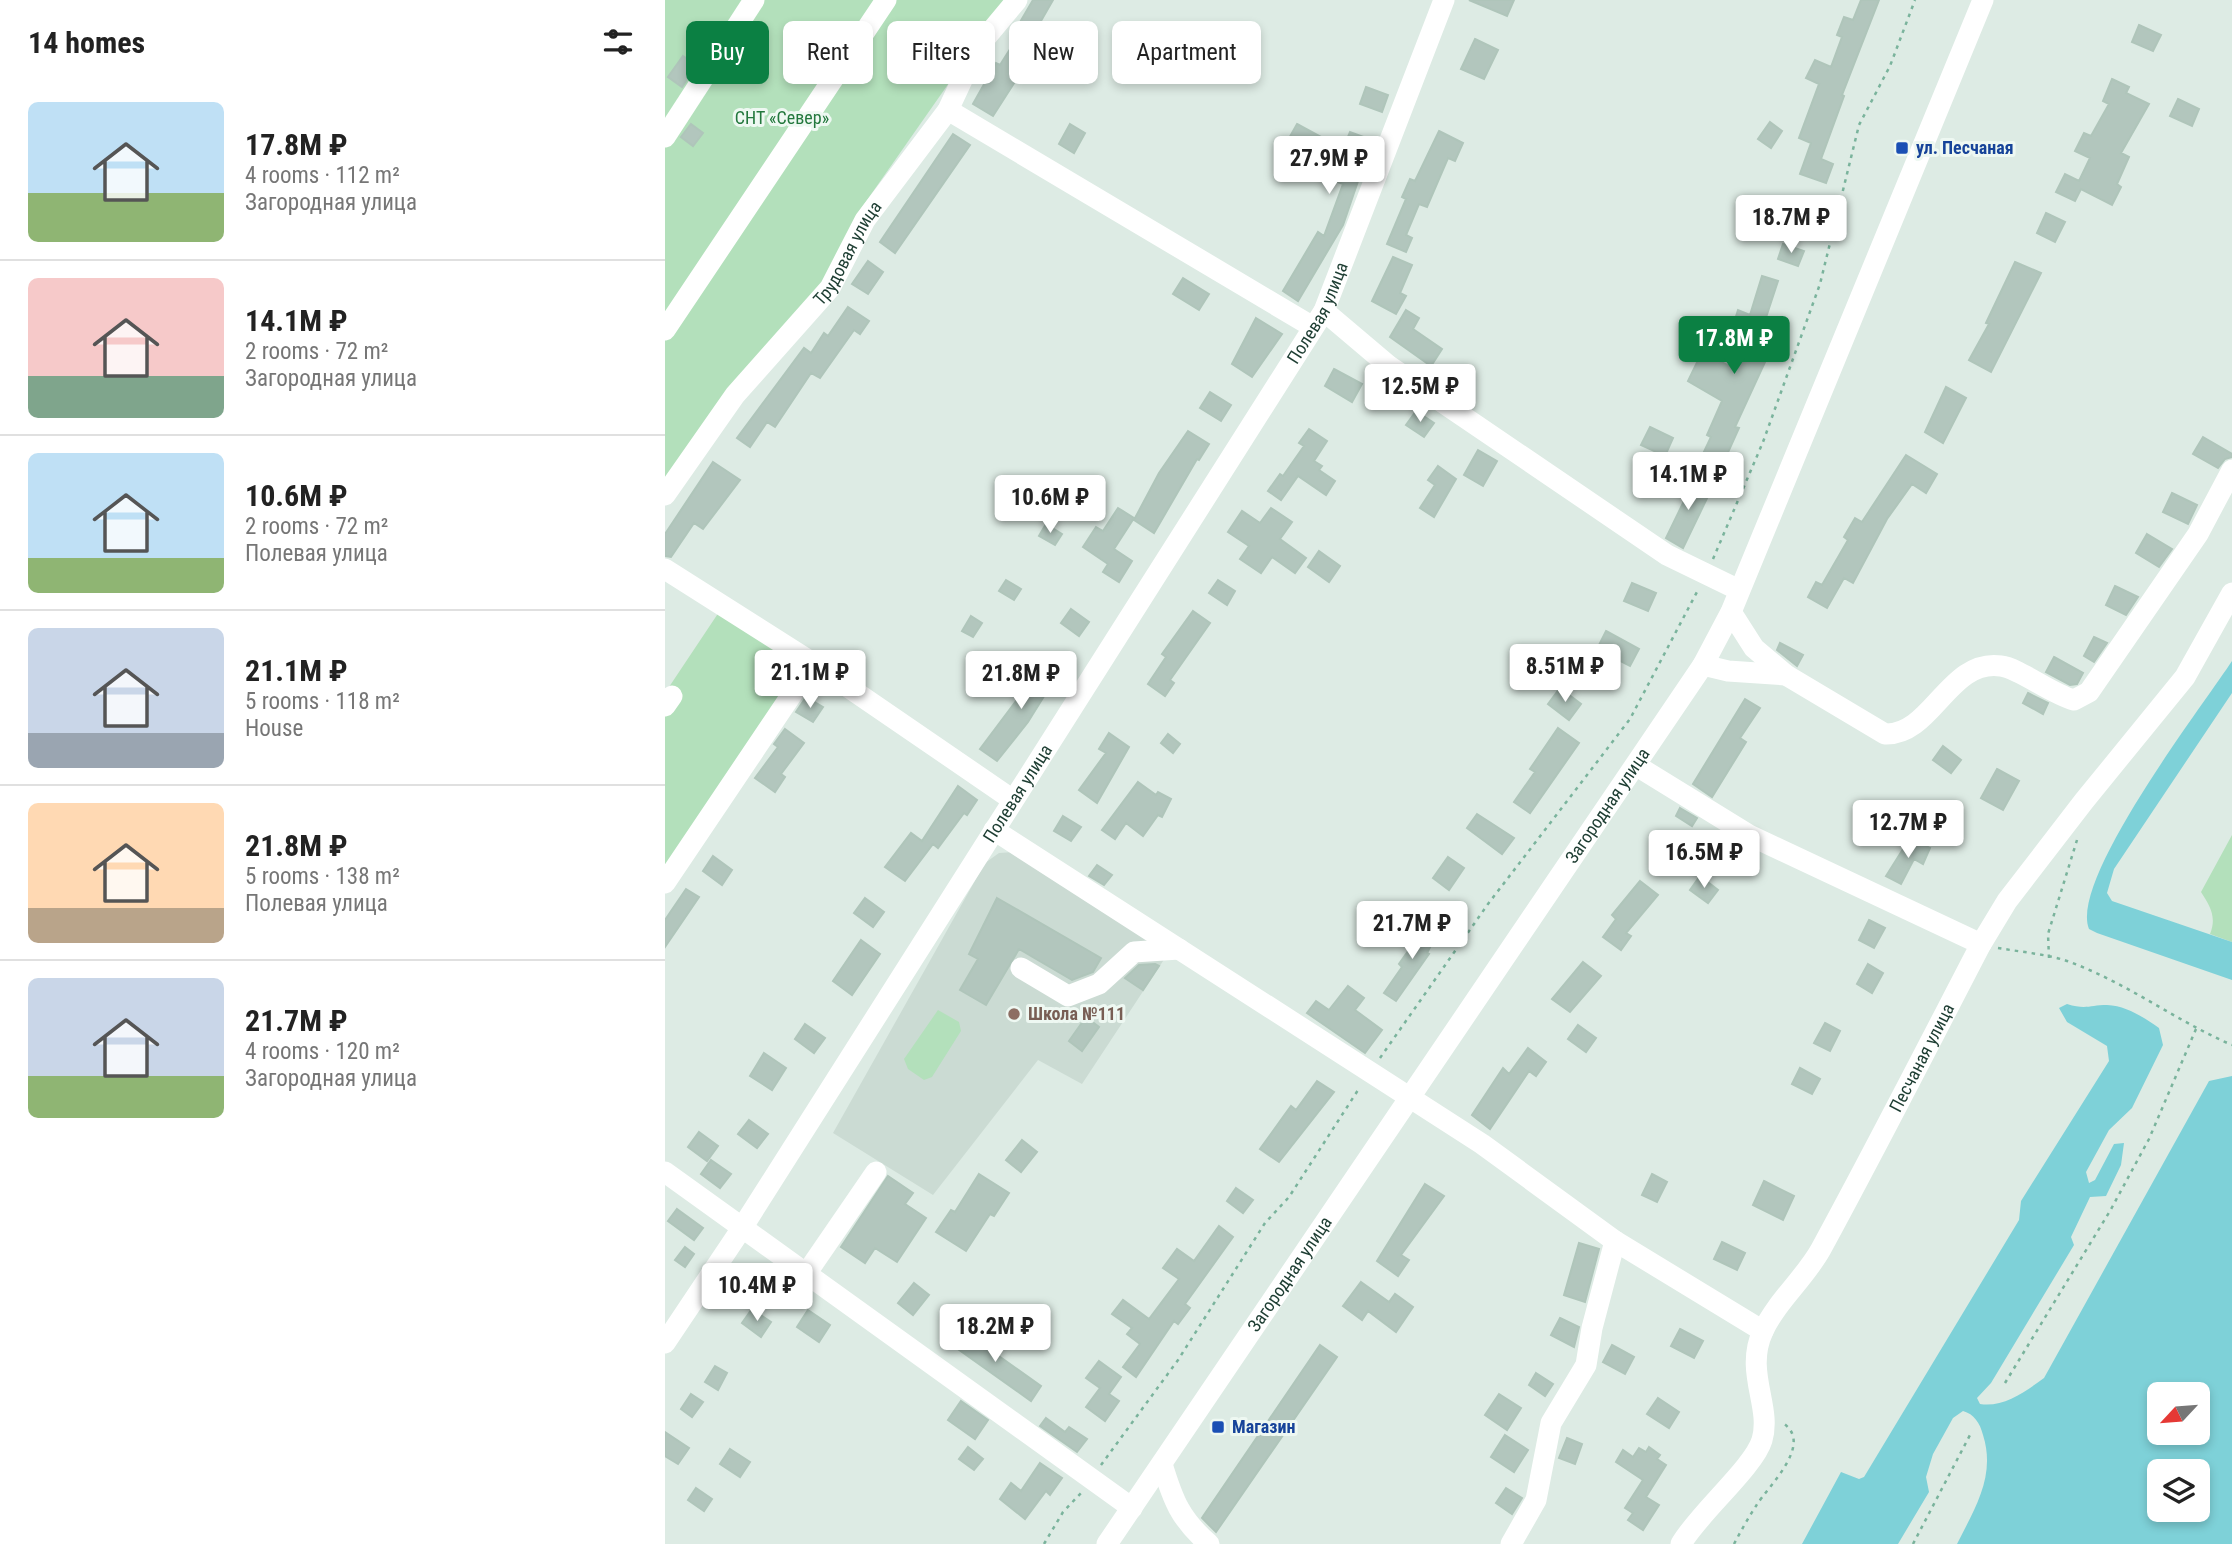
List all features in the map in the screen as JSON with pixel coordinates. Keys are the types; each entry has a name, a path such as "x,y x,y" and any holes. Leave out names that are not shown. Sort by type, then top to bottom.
{"street":[{"path":"665,137 754,0"},
{"path":"665,330 886,0"},
{"name":"Трудовая улица","path":"665,495 735,394 830,288 865,220 948,110 977,48 1017,0"},
{"name":"Полевая улица","path":"665,1343 742,1228 1319,319 1444,0"},
{"name":"Загородная улица","path":"1107,1544 1703,665 1731,612 1983,0"},
{"path":"948,110 1319,319 1667,555 1739,590"},
{"path":"1731,612 1754,648 1786,675 1885,734 1897,734 1908,729 1960,679 1978,670 2002,666 2061,697 2074,700 2089,692 2162,589 2198,534 2232,470"},
{"path":"665,569 813,663 1013,800"},
{"name":"Песчаная улица","path":"1681,1544 1762,1441 1763,1418 1755,1377 1763,1331 1819,1252 1981,944 2007,901 2185,677 2232,593"},
{"path":"665,883 813,663"},
{"path":"1703,665 1728,671 1786,675"},
{"path":"1637,766 1749,835 1981,944"},
{"path":"994,830 1411,1097 1482,1144 1615,1241 1763,1331"},
{"path":"1021,968 1068,996 1099,985 1134,952 1179,949"},
{"path":"665,1172 1132,1508"},
{"path":"806,1274 876,1172"},
{"path":"1511,1544 1536,1500 1551,1423 1586,1365 1592,1328 1615,1241"},
{"path":"1161,1464 1174,1503 1188,1526 1209,1544"}],"path":[{"path":"1044,1544 1063,1512 1091,1479 1130,1422 1178,1360 1265,1223 1289,1197 1370,1071 1487,904 1630,719 1707,574 1763,442 1820,284 1859,125 1890,66 1915,0"},
{"path":"2049,958 2047,934 2077,838"},
{"path":"1981,944 2067,961 2232,1045"},
{"path":"2005,1383 2117,1199 2149,1139 2196,1029"},
{"path":"1734,1544 1756,1506 1790,1460 1795,1438 1790,1427 1781,1421"},
{"path":"1913,1544 1970,1435"}],"shaded area":[{"name":"Школа №111","path":"1014,852 1162,946 1165,958 1082,1084 1038,1060 933,1195 833,1133 985,863 999,853"}],"green space":[{"name":"СНТ «Север»","path":"665,0 1007,0 992,21 887,21 887,84 948,84 858,213 827,278 665,484"},
{"path":"719,612 802,666 665,868 665,693"},
{"path":"2232,835 2232,942 2210,934 2213,917 2201,892"},
{"path":"938,1010 959,1022 961,1031 932,1077 924,1080 908,1069 904,1059"}],"water":[{"path":"2232,661 2232,693 2114,869 2107,893 2112,901 2232,942 2232,980 2089,929 2088,905 2117,835 2141,794"},
{"path":"2067,1004 2084,1007 2114,1006 2141,1016 2159,1028 2163,1045 2132,1108 2109,1130 2086,1172 2089,1183 2095,1180 2114,1144 2124,1143 2121,1165 2106,1196 2090,1197 2071,1237 2074,1245 1991,1383 1977,1398 1980,1404 1989,1405 2006,1401 2044,1378 2209,1081 2232,1076 2232,1544 1957,1544 1982,1491 1987,1464 1980,1427 1973,1417 1963,1411 1953,1418 1933,1454 1926,1477 1929,1492 1898,1544 1802,1544 1841,1472 1859,1479 1864,1477 2019,1220 2021,1201 2109,1061 2107,1046 2067,1022 2059,1008"}],"building":[{"path":"1033,0 1053,0 1041,21 1021,21"},
{"path":"1469,0 1514,0 1507,16"},
{"path":"1861,0 1879,0 1842,95 1844,96 1821,159 1833,164 1826,183 1800,174 1811,143 1799,138 1819,84 1806,78 1815,60 1831,67 1842,37 1837,35 1844,17 1853,20"},
{"path":"2139,25 2161,35 2153,51 2132,42"},
{"path":"1475,39 1498,50 1484,79 1461,69"},
{"path":"1009,51 1009,84 1014,84 993,116 973,104 984,84 995,84 995,65 1000,65"},
{"path":"683,56 686,58 686,81 682,87 668,77"},
{"path":"2112,79 2129,87 2126,93 2149,104 2121,153 2129,157 2117,184 2121,187 2112,205 2081,189 2075,201 2056,192 2065,174 2079,181 2090,158 2075,151 2084,133 2091,136 2109,104 2103,101"},
{"path":"1366,87 1388,95 1382,112 1360,104"},
{"path":"2178,99 2199,109 2192,126 2170,116"},
{"path":"1770,122 1782,131 1771,148 1758,139"},
{"path":"691,124 703,133 693,146 681,137"},
{"path":"1070,124 1085,133 1074,153 1059,144"},
{"path":"1297,124 1343,149 1350,132 1372,140 1343,225 1298,301 1283,291 1318,232 1324,236 1343,184 1322,176 1327,161 1288,140"},
{"path":"1439,131 1463,143 1455,161 1448,158 1427,207 1419,204 1406,235 1412,238 1406,252 1387,244 1406,199 1402,197 1410,179 1415,181"},
{"path":"953,134 970,145 895,253 880,242"},
{"path":"1784,202 1805,209 1799,225 1778,218"},
{"path":"2046,213 2065,222 2055,242 2037,233"},
{"path":"1783,244 1804,251 1798,266 1778,259"},
{"path":"1393,257 1412,265 1400,293 1406,296 1396,314 1372,301"},
{"path":"868,261 883,272 868,294 852,284"},
{"path":"2015,262 2041,273 1991,372 1969,360 1989,324 1986,323"},
{"path":"1762,276 1778,281 1753,357 1765,362 1735,427 1739,428 1721,468 1701,458 1711,437 1707,435 1722,401 1688,381 1702,352 1733,368 1748,337 1731,332 1738,310 1750,315"},
{"path":"1183,278 1209,294 1199,310 1173,294"},
{"path":"848,307 869,321 860,334 854,330 820,378 811,373 775,427 767,422 750,447 737,438 804,348 811,353 824,333 828,336"},
{"path":"1406,310 1419,318 1413,329 1442,349 1431,366 1390,337"},
{"path":"1256,318 1282,334 1252,377 1232,364"},
{"path":"1334,369 1362,384 1352,402 1325,386"},
{"path":"1946,387 1966,398 1943,443 1925,432"},
{"path":"1210,392 1231,405 1221,421 1200,408"},
{"path":"1416,411 1434,423 1424,437 1406,425"},
{"path":"1650,427 1673,438 1665,456 1641,445"},
{"path":"1309,429 1327,441 1314,461 1322,466 1319,470 1335,481 1326,495 1298,476 1281,500 1268,491 1280,474 1283,476 1304,446 1299,443"},
{"path":"1188,431 1209,444 1199,460 1197,459 1154,533 1134,520 1159,473"},
{"path":"2203,437 2232,454 2232,457 2225,459 2218,468 2193,454"},
{"path":"1478,450 1497,461 1483,486 1464,475"},
{"path":"1906,455 1937,474 1926,493 1912,484 1887,519 1853,583 1844,578 1827,608 1808,597 1816,582 1822,585 1848,540 1844,537 1855,518 1862,522"},
{"path":"713,462 740,480 703,529 694,523 671,557 665,556 665,534"},
{"path":"1438,466 1456,479 1434,517 1420,508 1435,485 1428,480"},
{"path":"1688,479 1711,490 1683,548 1666,538 1685,499 1680,497"},
{"path":"2172,493 2197,505 2188,524 2163,512"},
{"path":"1118,508 1134,518 1114,549 1132,561 1119,582 1103,572 1108,564 1083,547 1096,527 1103,531"},
{"path":"1271,508 1292,522 1280,539 1306,558 1295,573 1272,557 1261,573 1240,559 1249,546 1228,532 1242,511 1260,523"},
{"path":"1046,524 1062,534 1055,545 1039,536"},
{"path":"2147,534 2172,549 2159,567 2136,553"},
{"path":"1319,551 1340,566 1329,582 1308,567"},
{"path":"1006,580 1021,589 1014,600 999,591"},
{"path":"1218,580 1235,591 1227,605 1209,593"},
{"path":"1632,583 1656,593 1648,611 1624,601"},
{"path":"2115,586 2138,597 2126,615 2106,605"},
{"path":"1071,609 1089,622 1079,636 1061,623"},
{"path":"1193,611 1210,623 1170,680 1174,683 1165,696 1148,684 1166,657 1162,654"},
{"path":"971,616 982,623 973,637 962,631"},
{"path":"1606,631 1639,649 1630,666 1597,649"},
{"path":"2094,637 2107,643 2094,662 2084,656"},
{"path":"1780,643 1803,655 1797,666 1777,650"},
{"path":"2054,657 2083,673 2077,684 2070,685 2046,672"},
{"path":"1041,659 1059,672 1028,722 997,761 980,749 1019,697"},
{"path":"1560,688 1581,704 1569,720 1548,704"},
{"path":"2028,693 2048,703 2043,714 2023,703"},
{"path":"806,697 823,707 813,722 796,712"},
{"path":"1745,699 1760,708 1740,738 1746,742 1712,797 1693,784"},
{"path":"1558,728 1579,743 1530,813 1514,802 1535,772 1530,769"},
{"path":"785,729 804,743 781,774 785,777 775,792 755,778 778,747 774,744"},
{"path":"1109,733 1129,747 1097,803 1079,790 1106,753 1099,749"},
{"path":"1168,734 1180,744 1173,753 1161,743"},
{"path":"1943,746 1961,760 1951,773 1933,760"},
{"path":"1997,769 2019,781 2003,810 1981,798"},
{"path":"1138,782 1156,795 1158,792 1171,799 1162,817 1158,815 1143,836 1126,823 1115,839 1102,830"},
{"path":"958,786 977,800 938,848 933,844 905,881 885,867 911,833 922,841"},
{"path":"1680,808 1697,818 1692,826 1676,816"},
{"path":"1477,814 1514,838 1502,854 1467,828"},
{"path":"1063,816 1081,827 1071,841 1054,831"},
{"path":"1686,832 1706,843 1697,858 1678,847"},
{"path":"1910,838 1930,848 1923,864 1914,859 1901,884 1886,876"},
{"path":"713,856 732,870 722,885 703,871"},
{"path":"1448,857 1464,868 1449,890 1433,878"},
{"path":"1097,865 1112,875 1104,885 1089,876"},
{"path":"1700,876 1718,890 1708,903 1690,890"},
{"path":"1640,881 1658,895 1626,933 1631,936 1621,950 1603,937 1616,919 1612,915"},
{"path":"686,889 699,897 665,947 665,920"},
{"path":"865,898 884,912 873,927 854,913"},
{"path":"997,898 1101,958 1093,972 1072,980 1019,949 986,1005 960,990 978,959 969,954"},
{"path":"1869,920 1885,928 1874,948 1859,940"},
{"path":"1422,923 1438,932 1427,953 1429,954 1396,1001 1384,993 1402,967 1399,964 1418,937 1415,936"},
{"path":"861,940 880,954 852,995 833,981"},
{"path":"1583,962 1601,976 1570,1012 1552,999"},
{"path":"1868,964 1883,973 1872,993 1857,984"},
{"path":"1139,965 1159,966 1143,990 1125,978"},
{"path":"1348,986 1364,998 1355,1010 1382,1030 1365,1053 1307,1013 1316,1001 1329,1010"},
{"path":"1086,1017 1099,1027 1082,1051 1069,1041"},
{"path":"1825,1023 1840,1031 1830,1051 1814,1043"},
{"path":"805,1024 825,1038 814,1053 795,1039"},
{"path":"1578,1025 1596,1038 1586,1052 1568,1039"},
{"path":"1528,1048 1546,1062 1536,1076 1529,1071 1490,1129 1472,1115 1503,1068 1509,1074"},
{"path":"764,1053 786,1068 772,1090 750,1076"},
{"path":"1800,1068 1820,1079 1812,1094 1792,1084"},
{"path":"1317,1081 1334,1092 1279,1162 1260,1149 1291,1106 1296,1110"},
{"path":"749,1120 768,1134 757,1148 738,1134"},
{"path":"699,1132 718,1146 707,1161 688,1147"},
{"path":"1022,1140 1037,1152 1021,1172 1006,1160"},
{"path":"711,1160 731,1174 720,1188 701,1174"},
{"path":"979,1174 1009,1193 994,1216 990,1214 966,1251 936,1232 951,1210 955,1212"},
{"path":"1652,1174 1667,1182 1657,1202 1642,1195"},
{"path":"888,1176 913,1193 905,1204 926,1218 897,1262 875,1248 865,1263 841,1247"},
{"path":"1764,1181 1794,1196 1783,1220 1753,1205"},
{"path":"1425,1184 1444,1196 1401,1255 1409,1260 1398,1276 1377,1261"},
{"path":"1236,1188 1253,1200 1243,1213 1227,1201"},
{"path":"677,1209 703,1228 694,1240 668,1221"},
{"path":"1219,1226 1233,1237 1185,1304 1190,1308 1178,1324 1174,1321 1136,1377 1123,1367 1140,1344 1127,1334 1132,1328 1112,1314 1123,1300 1149,1319 1179,1279 1163,1268 1177,1249 1194,1261"},
{"path":"1722,1242 1745,1253 1737,1270 1714,1259"},
{"path":"1579,1243 1599,1249 1585,1302 1564,1295"},
{"path":"685,1247 694,1254 685,1267 675,1260"},
{"path":"1361,1282 1389,1302 1395,1294 1413,1307 1396,1332 1368,1311 1362,1320 1343,1306"},
{"path":"914,1283 929,1295 913,1315 898,1303"},
{"path":"752,1309 771,1322 761,1337 742,1323"},
{"path":"808,1310 830,1325 819,1342 797,1327"},
{"path":"1560,1318 1579,1327 1574,1347 1551,1335"},
{"path":"958,1327 1041,1386 1031,1401 948,1342"},
{"path":"1680,1329 1703,1341 1694,1358 1671,1346"},
{"path":"1320,1345 1337,1357 1216,1532 1202,1518"},
{"path":"1612,1345 1634,1357 1625,1374 1603,1362"},
{"path":"1099,1361 1121,1377 1109,1394 1119,1401 1105,1421 1086,1407 1100,1388 1086,1378"},
{"path":"715,1366 727,1373 718,1390 705,1382"},
{"path":"1536,1373 1553,1384 1545,1396 1529,1385"},
{"path":"691,1394 703,1402 692,1417 681,1409"},
{"path":"1499,1394 1521,1408 1507,1430 1485,1415"},
{"path":"1658,1398 1679,1412 1669,1428 1647,1414"},
{"path":"961,1401 988,1420 975,1439 948,1420"},
{"path":"1046,1418 1065,1432 1069,1427 1087,1439 1077,1452 1040,1426"},
{"path":"665,1432 689,1448 678,1464 665,1456"},
{"path":"1505,1435 1528,1450 1514,1472 1491,1457"},
{"path":"1567,1438 1582,1444 1575,1464 1559,1458"},
{"path":"968,1447 983,1459 974,1470 959,1459"},
{"path":"1649,1447 1660,1455 1657,1459 1666,1465 1646,1497 1659,1505 1643,1530 1628,1520 1633,1513 1625,1508 1643,1480 1616,1462 1623,1450 1633,1457 1639,1448 1646,1452"},
{"path":"730,1449 750,1462 740,1477 720,1464"},
{"path":"1040,1463 1062,1478 1050,1495 1046,1491 1025,1519 1000,1499 1011,1483 1021,1491"},
{"path":"696,1488 712,1499 704,1511 688,1500"},
{"path":"1506,1488 1522,1498 1512,1514 1496,1503"}],"place":[{"name":"ул. Песчаная","path":"1902,148"},
{"name":"Школа №111","path":"1014,1014"},
{"name":"Магазин","path":"1218,1427"}]}
